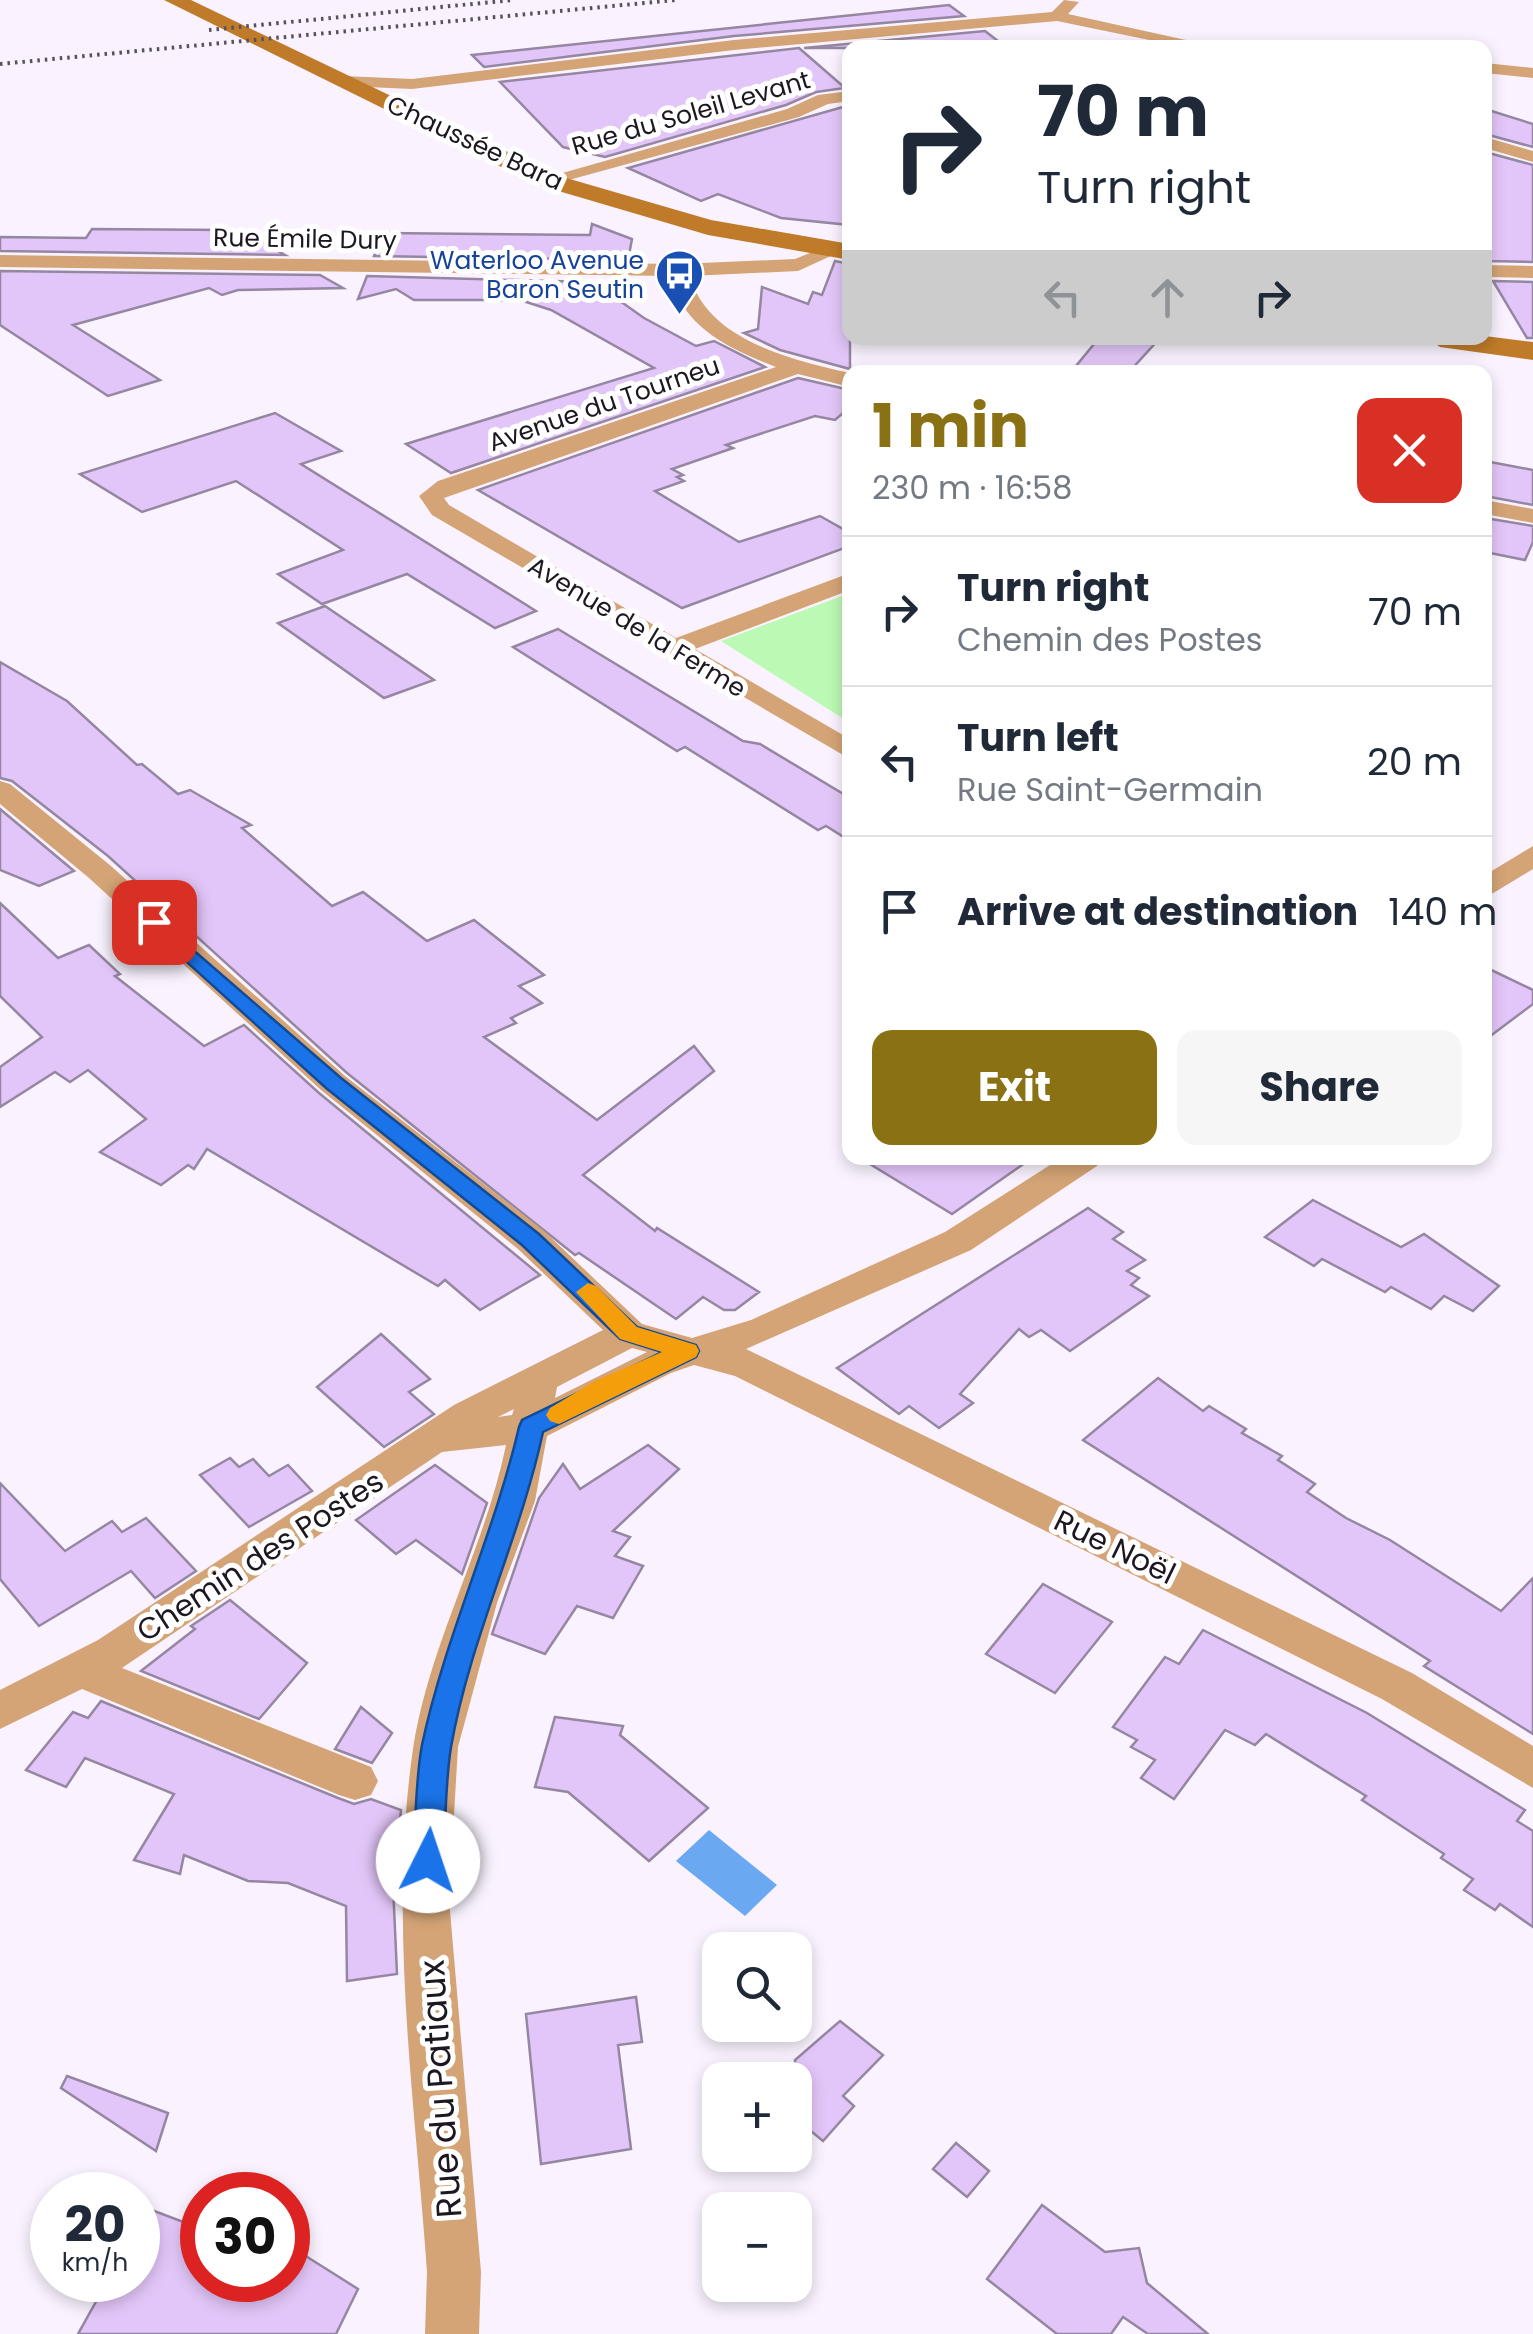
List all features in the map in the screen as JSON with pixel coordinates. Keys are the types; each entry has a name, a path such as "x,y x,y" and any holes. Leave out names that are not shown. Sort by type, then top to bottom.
{"main road":[{"name":"Chaussée Bara","path":"174,0 547,180 649,212 760,238 842,251"},
{"path":"1490,345 1533,351"}],"street":[{"path":"861,40 1020,24 1049,17 1074,0"},
{"path":"344,81 412,84 734,45 1049,17 1171,40"},
{"path":"368,93 442,90 842,42"},
{"path":"1492,69 1533,72"},
{"path":"404,112 442,90"},
{"name":"Rue du Soleil Levant","path":"547,180 842,97"},
{"path":"1492,144 1533,157"},
{"path":"730,269 753,254 760,238"},
{"name":"Rue Émile Dury","path":"0,261 678,270 798,265 842,251"},
{"path":"678,270 688,305 716,328 796,366 842,378"},
{"path":"1492,271 1533,272"},
{"name":"Avenue du Tourneu","path":"431,496 446,486 796,366"},
{"name":"Avenue de la Ferme","path":"431,496 440,510 842,747"},
{"path":"1492,508 1533,516"},
{"path":"673,648 842,585"},
{"path":"0,790 100,872 334,1083 531,1240 629,1333"},
{"path":"1492,884 1533,855"},
{"name":"Chemin des Postes","path":"438,1439 532,1427 604,1388 687,1351 764,1329 958,1240 1074,1165"},
{"name":"Rue Noël","path":"629,1333 687,1351 725,1356 749,1366 1396,1686 1533,1768"},
{"name":"Chemin des Postes","path":"0,1711 80,1670 468,1416 629,1333"},
{"name":"Rue du Patiaux","path":"452,2334 454,2272 425,1899 436,1747 476,1603 515,1501 540,1379"},
{"name":"Chemin des Postes","path":"80,1670 355,1781"}],"green space":[{"path":"842,596 842,718 721,641"}],"water":[{"path":"709,1830 777,1885 745,1916 676,1861"}],"building":[{"path":"949,5 964,16 734,36 484,67 472,55"},
{"path":"985,31 997,40 889,40"},
{"path":"842,44 842,48 804,48"},
{"path":"799,48 842,88 816,92 786,105 605,157 563,147 500,82"},
{"path":"842,107 842,224 781,218 718,194 701,201 628,168"},
{"path":"1492,111 1533,124 1533,147 1492,136"},
{"path":"1492,154 1533,165 1533,262 1492,261"},
{"path":"592,224 632,239 628,260 374,256 383,233 590,235"},
{"path":"92,229 230,230 252,236 285,255 0,251 0,237 86,238"},
{"path":"835,261 842,262 842,345 850,345 850,365 842,367 780,350 744,333 758,329 762,287 808,304 813,292 822,295"},
{"path":"0,271 320,275 343,288 238,290 222,295 209,288 73,325 160,380 108,396 0,325"},
{"path":"367,276 624,283 620,301 644,318 696,346 714,341 765,367 451,473 406,444 654,368 551,310 520,300 414,300 396,289 358,299"},
{"path":"1493,281 1533,282 1533,338 1527,338"},
{"path":"1093,345 1154,345 1135,365 1077,365"},
{"path":"798,378 842,388 842,414 835,420 815,416 726,445 733,448 672,469 683,475 677,477 684,481 655,491 739,542 820,516 842,528 842,549 682,608 478,490"},
{"path":"275,413 341,451 301,464 536,611 495,628 407,574 322,604 278,574 343,550 236,481 142,512 80,474"},
{"path":"1492,462 1533,470 1533,505 1492,497"},
{"path":"1492,519 1533,526 1533,542 1525,560 1492,553"},
{"path":"325,606 434,680 384,698 278,623"},
{"path":"558,629 743,741 760,744 842,793 842,836 826,826 818,830 685,747 677,751 513,647"},
{"path":"0,662 67,701 137,765 142,764 178,794 190,790 251,825 242,828 332,906 363,892 427,941 474,920 544,975 519,986 542,1003 511,1018 516,1023 484,1037 597,1120 694,1046 714,1071 583,1175 655,1231 657,1228 759,1292 735,1310 724,1310 703,1297 676,1319 579,1253 575,1255 347,1073 108,856 12,781 0,778"},
{"path":"0,809 74,871 39,886 0,870"},
{"path":"0,903 58,958 89,945 120,974 115,976 204,1046 244,1025 319,1093 540,1275 480,1310 445,1280 438,1286 207,1149 194,1169 188,1165 161,1185 100,1152 146,1119 88,1070 70,1082 55,1072 0,1107 0,1067 42,1037 0,996"},
{"path":"1492,970 1533,990 1533,1004 1492,1035"},
{"path":"872,1165 1022,1165 952,1214"},
{"path":"1313,1200 1401,1247 1424,1234 1499,1286 1473,1311 1444,1296 1431,1309 1391,1287 1385,1292 1322,1259 1314,1266 1265,1237"},
{"path":"1088,1208 1123,1232 1113,1239 1145,1260 1127,1271 1139,1278 1131,1285 1149,1296 1070,1351 1041,1330 1029,1337 1019,1329 960,1394 973,1403 939,1428 909,1406 899,1414 837,1368"},
{"path":"381,1334 430,1379 409,1392 434,1414 384,1447 317,1387"},
{"path":"1158,1378 1203,1411 1209,1406 1246,1429 1242,1433 1282,1456 1278,1460 1315,1484 1307,1492 1501,1611 1533,1578 1533,1734 1424,1666 1430,1661 1083,1440"},
{"path":"648,1445 679,1469 613,1531 630,1537 615,1556 643,1566 613,1618 577,1606 545,1654 492,1634 539,1498 563,1464 580,1489"},
{"path":"230,1458 239,1467 253,1459 269,1476 288,1465 312,1491 249,1527 200,1475"},
{"path":"435,1465 487,1503 462,1574 416,1540 396,1554 356,1520"},
{"path":"0,1483 65,1551 112,1521 122,1532 146,1518 196,1571 155,1598 131,1571 39,1626 0,1579"},
{"path":"1043,1584 1112,1622 1055,1693 986,1654"},
{"path":"230,1600 307,1663 259,1719 141,1671 195,1629 191,1626"},
{"path":"1203,1630 1367,1713 1525,1810 1517,1821 1533,1831 1533,1927 1500,1904 1495,1910 1464,1890 1473,1879 1441,1858 1444,1854 1362,1800 1366,1796 1266,1734 1255,1745 1225,1730 1174,1799 1141,1778 1155,1760 1131,1747 1137,1740 1113,1727 1165,1657 1179,1664"},
{"path":"101,1701 354,1804 371,1799 401,1810 393,1885 397,1974 347,1981 346,1906 288,1883 248,1881 184,1855 180,1874 134,1860 174,1794 85,1758 66,1787 26,1770 73,1712 88,1718"},
{"path":"361,1707 392,1733 372,1763 335,1749"},
{"path":"555,1717 623,1726 620,1735 708,1808 649,1861 568,1792 535,1787"},
{"path":"636,1997 642,2042 618,2045 631,2149 541,2164 526,2014"},
{"path":"840,2021 883,2055 843,2096 854,2106 823,2141 812,2132 812,2062 795,2060"},
{"path":"67,2076 168,2113 156,2151 61,2088"},
{"path":"956,2143 989,2171 967,2197 933,2169"},
{"path":"1042,2205 1105,2252 1139,2248 1147,2283 1208,2334 1148,2334 1123,2317 1111,2334 1057,2334 987,2279"},
{"path":"160,2213 180,2221 180,2302 310,2302 310,2259 358,2289 336,2334 78,2334 96,2302 160,2302"}],"railway":[{"path":"209,30 512,0"},
{"path":"0,64 676,0"}],"slow traffic":[{"path":"559,1415 604,1388 687,1351 629,1333 588,1292"}],"place":[{"name":"Waterloo Avenue Baron Seutin","path":"679,316"}],"route":[{"path":"154,922 334,1083 531,1240 629,1333 687,1351 604,1388 532,1427 515,1501 476,1603 436,1747 428,1861"}]}
